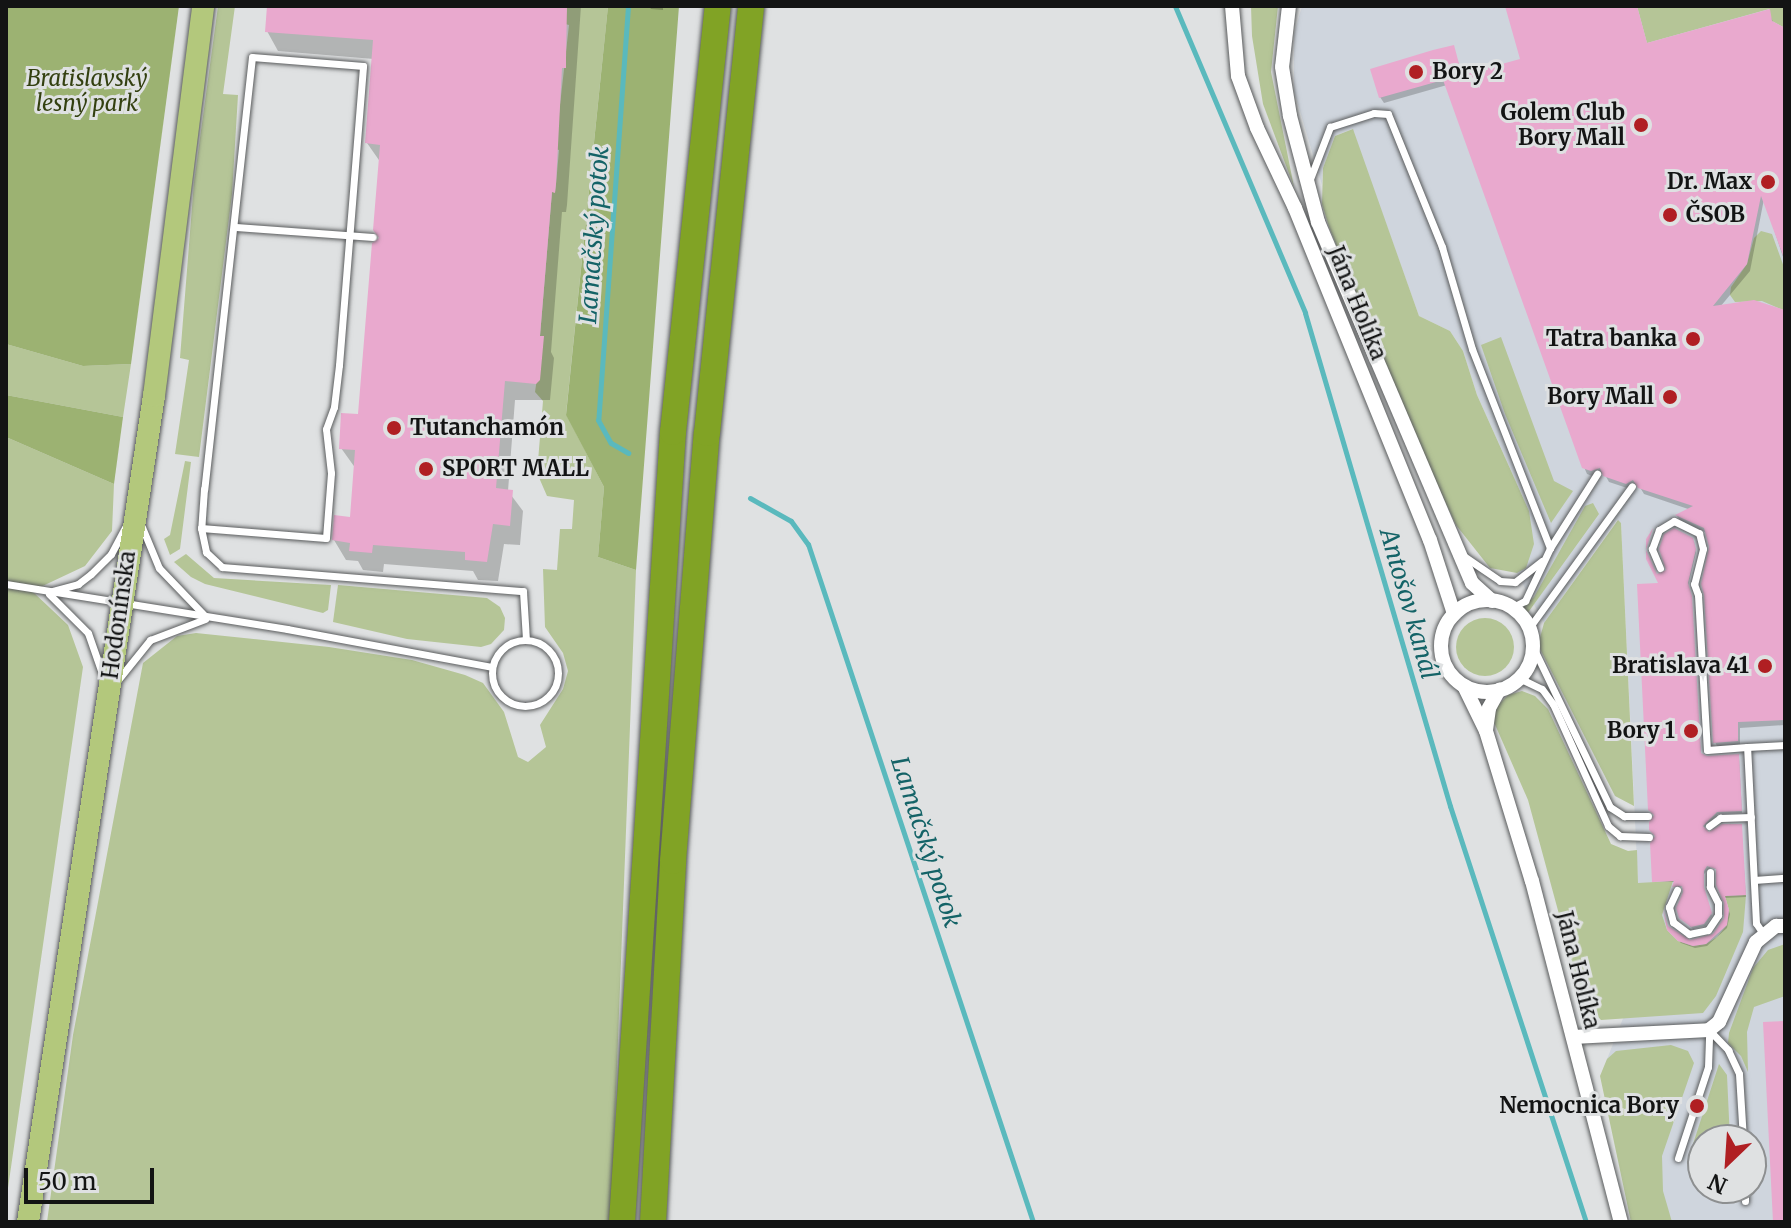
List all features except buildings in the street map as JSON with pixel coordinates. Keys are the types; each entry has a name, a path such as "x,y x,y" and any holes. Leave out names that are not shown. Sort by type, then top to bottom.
{"highway":[{"path":"622,1222 673,432 718,6"},
{"path":"653,1222 673,861 707,433 751,6"}],"main road":[{"name":"Hodonínska","path":"28,1222 154,396 203,6"}],"street":[{"name":"Jána Holíka","path":"1232,6 1238,76 1418,511 1454,614"},
{"name":"Jána Holíka","path":"1289,6 1282,67 1318,222 1472,583 1492,601"},
{"path":"1492,601 1511,608 1529,628 1532,645 1528,665 1519,678 1499,690 1481,691 1464,686 1447,668 1441,649 1444,629 1454,614 1474,602 1492,601"},
{"name":"Jána Holíka","path":"1464,686 1486,731 1532,881 1621,1222"},
{"path":"1486,731 1489,708 1499,690"},
{"path":"1573,1037 1709,1030 1719,1022 1756,942 1776,926 1785,926"}],"lane":[{"path":"201,528 326,538 331,473 326,429 334,407 339,365 363,66 252,57 201,528 206,552 222,567 523,591 526,640"},
{"path":"1308,184 1330,127 1374,113 1388,114 1442,247 1472,349 1550,548"},
{"path":"236,227 373,237"},
{"path":"1511,608 1525,601 1550,548 1597,474"},
{"path":"1529,628 1632,486"},
{"path":"47,592 78,584 91,574 111,554 135,510"},
{"path":"135,510 159,568 207,618"},
{"path":"1660,568 1652,549 1659,530 1674,521 1699,533 1703,549 1694,584 1698,595 1707,750 1785,745"},
{"path":"1459,552 1500,581 1515,582 1544,560"},
{"path":"6,584 287,629 492,667"},
{"path":"47,592 88,633 108,693"},
{"path":"108,693 150,640 207,618"},
{"path":"526,640 546,646 558,664 557,684 544,701 524,706 503,698 492,678 492,667 508,644 526,640"},
{"path":"1532,645 1610,807 1624,816 1648,816"},
{"path":"1519,678 1542,689 1553,704 1608,826 1620,836 1649,837"},
{"path":"1747,747 1756,923 1764,935"},
{"path":"1709,826 1720,818 1751,817"},
{"path":"1677,890 1669,907 1673,922 1689,934 1708,930 1718,915 1718,903 1710,887 1710,872"},
{"path":"1754,880 1785,878"},
{"path":"1709,1030 1728,1050 1739,1074 1742,1124"},
{"path":"1678,1158 1708,1067 1709,1030"}],"shaded area":[{"path":"1302,6 1785,6 1785,1222 1631,1222 1602,1072 1649,952 1638,883 1621,523 1617,520 1544,623 1517,573 1526,568 1529,511 1477,395 1463,351 1450,331 1419,316 1352,129 1335,136 1323,168 1322,185 1294,91 1294,34"}],"green space":[{"name":"Bratislavský lesný park","path":"6,6 179,6 131,364 83,366 6,344"},
{"path":"218,6 235,6 223,94 238,95 232,194 199,457 175,454 189,360 180,358 194,182"},
{"path":"567,6 608,6 566,414 604,487 598,557 636,570 611,1222 47,1222 73,1035 143,663 177,636 196,633 329,647 412,660 483,683 504,712 518,757 528,762 546,747 540,725 563,689 568,671 563,653 545,627 543,569 557,570 560,529 572,529 574,500 547,496 537,473 543,401 535,392 543,336 540,336 552,192 555,192 559,150 555,149 569,25 565,24"},
{"path":"608,6 679,6 636,570 598,557 604,487 566,415"},
{"path":"1251,6 1278,6 1271,72 1294,187 1263,104 1252,36"},
{"path":"1637,6 1785,6 1785,28 1772,21 1769,9 1647,43"},
{"path":"1353,129 1419,316 1450,331 1463,351 1477,395 1529,511 1534,544 1526,568 1517,573 1490,568 1456,525 1415,437 1329,227 1322,204 1323,168 1335,136"},
{"path":"1761,231 1772,234 1785,270 1785,311 1762,301 1735,302 1730,295 1731,287 1747,264 1754,238"},
{"path":"1501,337 1554,481 1573,491 1551,523 1505,414 1481,345"},
{"path":"6,344 83,366 131,364 123,417 6,395"},
{"path":"6,395 123,417 114,484 6,437"},
{"path":"6,437 114,484 112,531 85,566 32,591 68,625 83,667 6,1202"},
{"path":"185,461 191,462 180,549 170,555 164,539 170,535"},
{"path":"1593,503 1599,514 1527,614 1521,608 1534,597 1585,506"},
{"path":"1618,520 1621,523 1634,806 1615,796 1538,645 1544,623"},
{"path":"186,554 214,578 331,585 328,610 323,613 205,584 174,562"},
{"path":"338,585 487,598 500,607 505,618 504,630 491,644 481,647 407,639 333,622"},
{"path":"1485,618 1506,626 1514,647 1506,668 1485,676 1464,668 1456,647 1464,626"},
{"path":"1522,691 1535,696 1548,709 1611,844 1628,851 1637,850 1638,883 1673,881 1662,915 1667,930 1678,941 1693,946 1706,944 1717,937 1727,925 1729,910 1725,896 1746,895 1743,932 1716,996 1703,1013 1601,1020 1582,999 1528,800 1493,720 1497,706 1508,695"},
{"path":"1785,944 1785,996 1754,1007 1747,1032 1748,1072 1741,1056 1728,1043 1729,1033 1753,968 1768,950"},
{"path":"1671,1045 1688,1051 1694,1063 1662,1156 1663,1191 1672,1222 1631,1222 1600,1076 1607,1059 1616,1051"},
{"path":"1719,1064 1727,1075 1729,1124 1700,1124"}],"waterway":[{"name":"Lamačský potok","path":"628,6 598,420 611,443 628,453"},
{"name":"Antošov kanál","path":"1175,6 1305,313 1450,806 1586,1222"},
{"name":"Lamačský potok","path":"750,498 791,521 808,544 1033,1222"}],"place":[{"name":"Bory 2","path":"1416,72"},
{"name":"Golem Club Bory Mall","path":"1641,125"},
{"name":"Dr. Max","path":"1768,182"},
{"name":"ČSOB","path":"1670,215"},
{"name":"Tatra banka","path":"1693,339"},
{"name":"Bory Mall","path":"1670,397"},
{"name":"Tutanchamón","path":"394,428"},
{"name":"SPORT MALL","path":"426,469"},
{"name":"Bratislava 41","path":"1765,666"},
{"name":"Bory 1","path":"1691,731"},
{"name":"Nemocnica Bory","path":"1697,1106"}]}
